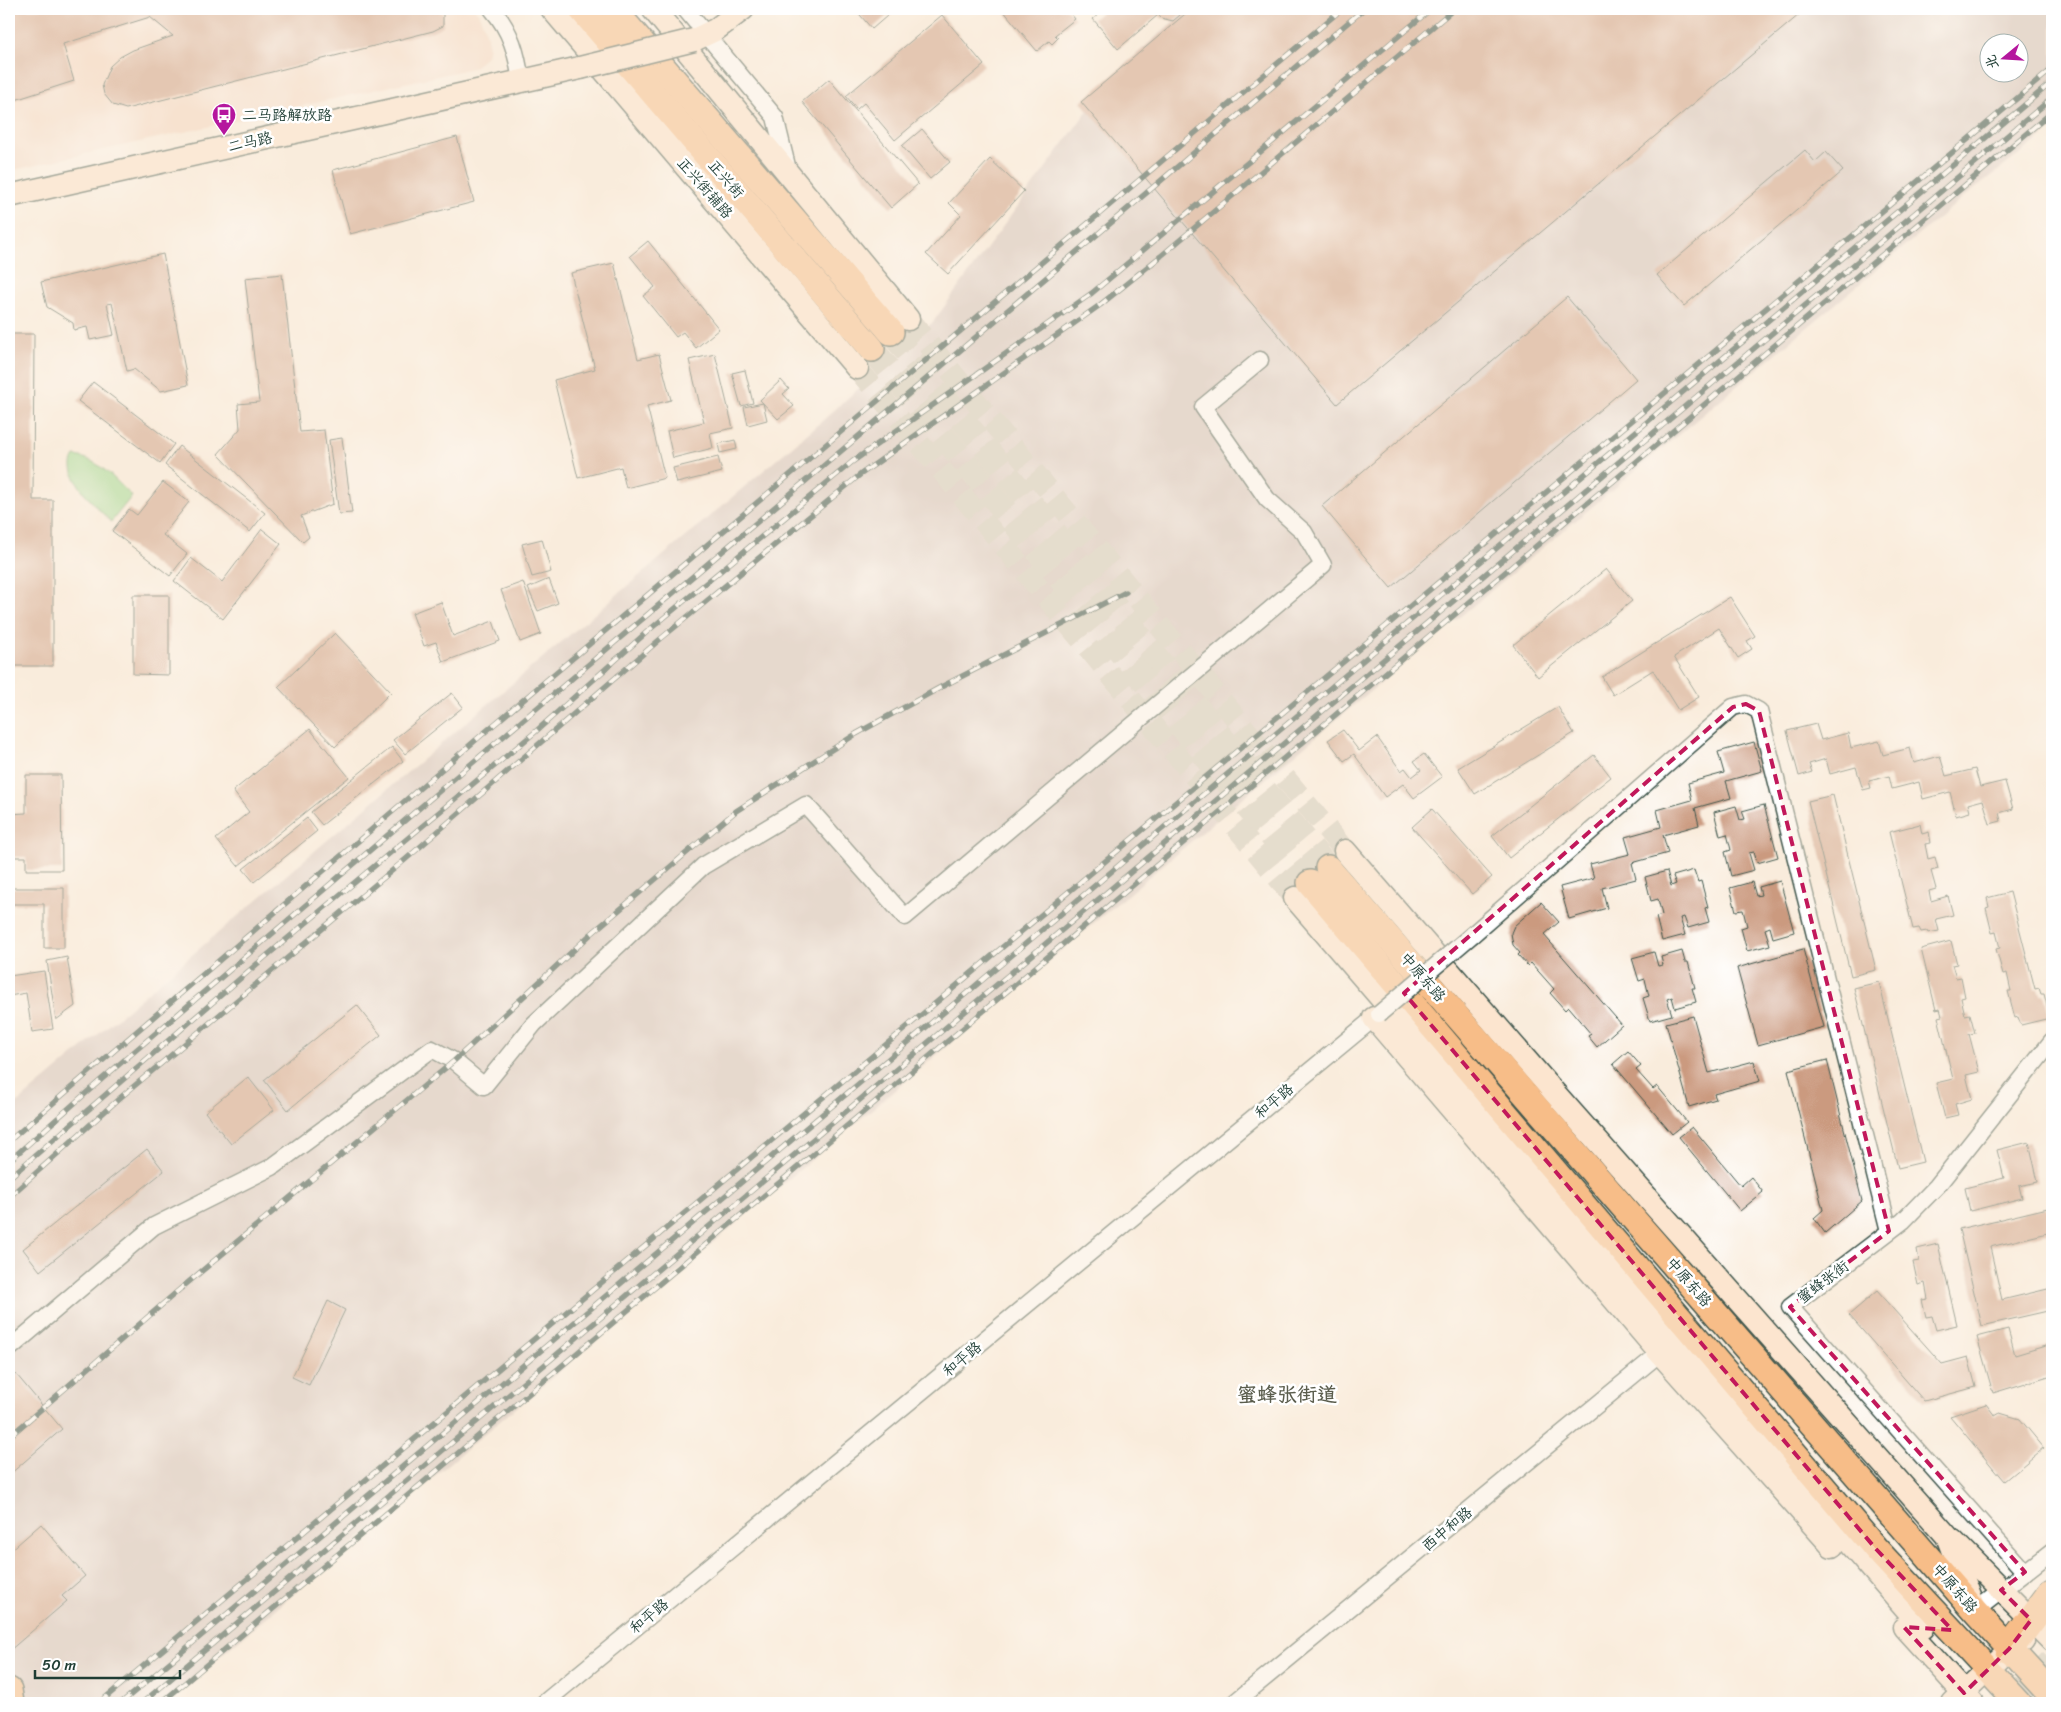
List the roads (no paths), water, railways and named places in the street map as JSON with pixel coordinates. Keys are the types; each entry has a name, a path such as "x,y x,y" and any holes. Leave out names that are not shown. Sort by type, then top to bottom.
{"highway":[{"path":"2009,1649 2044,1629 2052,1592"}],"main road":[{"name":"正兴街","path":"581,9 864,358"},
{"name":"正兴街","path":"613,9 900,325"},
{"name":"中原东路","path":"1319,875 2052,1695"},
{"name":"中原东路","path":"1319,875 1876,1549 2019,1703"},
{"path":"9,1690 11,1703"}],"street":[{"path":"492,9 500,18 516,51 521,82"},
{"name":"正兴街辅路","path":"552,9 864,358"},
{"path":"652,9 788,172 900,325"},
{"path":"685,9 701,37 775,117 788,172"},
{"path":"701,37 730,21 743,9"},
{"name":"二马路","path":"9,196 521,82 701,37"},
{"path":"9,1349 154,1226 272,1167 432,1048 454,1061 484,1086 534,1024 703,866 806,804 905,916 1323,565 1304,532 1267,499 1203,407 1260,360"},
{"name":"和平路","path":"544,1703 1377,1016 1733,707 1746,704 1759,711 1889,1231"},
{"path":"1319,875 1559,1098 1948,1536 2001,1590 2044,1629"},
{"path":"1319,875 1914,1627 1963,1700 1988,1669 2009,1649"},
{"path":"1377,1016 1660,1353 1914,1627 1952,1630"},
{"name":"蜜蜂张街","path":"2025,1572 1790,1307 1903,1221 1937,1186 2052,1041"},
{"name":"西中和路","path":"1234,1703 1660,1353"},
{"path":"1948,1536 1975,1611 2052,1551"}],"tunnel":[{"path":"908,319 1345,851"},
{"path":"891,332 1328,868"},
{"path":"872,349 1310,883"},
{"path":"857,368 1295,898"},
{"path":"2012,1703 2052,1663"}],"railway":[{"path":"9,1141 484,733 1342,9"},
{"path":"9,1161 102,1079 498,741 1364,9"},
{"path":"9,1178 264,958 534,733 648,631 852,462 1092,293 1431,9"},
{"path":"9,1197 121,1097 406,859 658,641 861,474 1100,305 1161,256 1454,9"},
{"path":"99,1703 2052,69"},
{"path":"121,1703 2052,82"},
{"path":"142,1703 2052,98"},
{"path":"161,1703 2052,112"},
{"path":"9,1437 179,1290 454,1061 591,934 736,811 856,734 941,687 1126,592"}],"place":[{"name":"二马路解放路","path":"224,136"}],"district":[{"name":"蜜蜂张街道","path":"1287,1394"}]}
